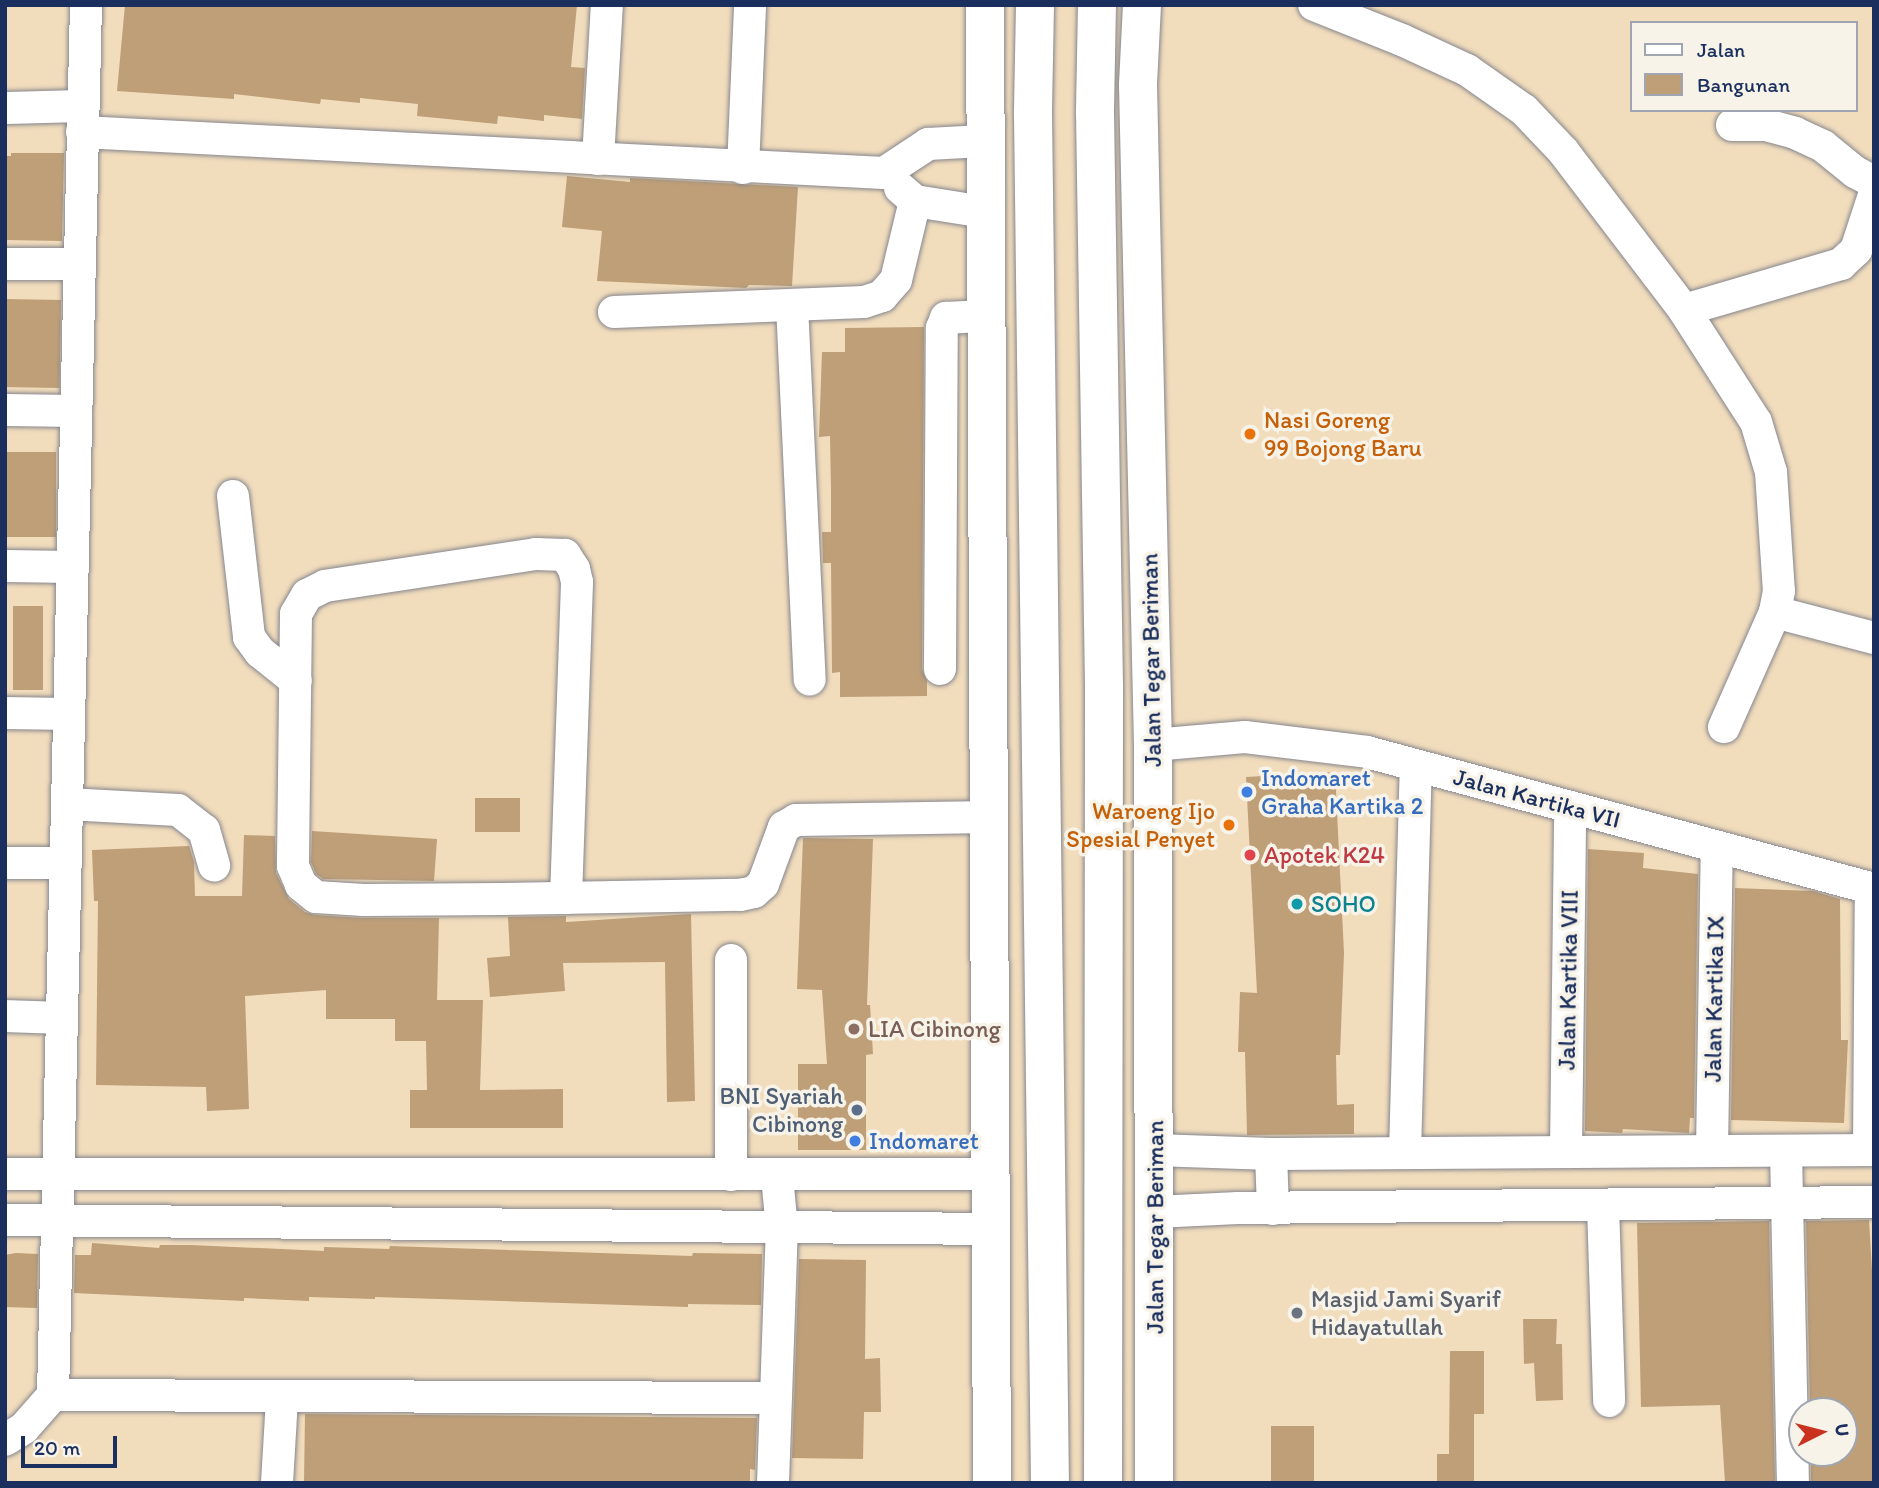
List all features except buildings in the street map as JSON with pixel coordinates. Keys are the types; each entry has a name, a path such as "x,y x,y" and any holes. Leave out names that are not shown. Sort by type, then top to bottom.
{"main road":[{"path":"985,5 984,212 991,817 992,1483"},
{"path":"1035,5 1033,114 1050,1483"},
{"name":"Jalan Tegar Beriman","path":"1097,5 1095,113 1104,687 1103,1483"},
{"name":"Jalan Tegar Beriman","path":"1142,5 1138,85 1153,745 1156,1150 1154,1483"},
{"path":"1033,114 1095,113"},
{"path":"988,684 1040,683"},
{"path":"1104,687 1152,686"}],"street":[{"path":"5,1440 24,1428 53,1395 86,5"},
{"path":"598,159 607,5"},
{"path":"743,168 750,5"},
{"path":"1314,5 1402,40 1467,70 1524,110 1563,151 1684,310 1756,422 1771,472 1779,591 1775,612 1724,727"},
{"path":"5,108 83,119 598,159 884,173 929,144 984,141"},
{"path":"1732,125 1766,125 1795,133 1823,146 1855,172 1874,182"},
{"path":"884,173 915,201 984,212"},
{"path":"1684,310 1841,264 1856,250 1874,195"},
{"path":"614,312 864,302 882,296 896,280 915,201"},
{"path":"5,264 79,264"},
{"path":"792,305 810,680"},
{"path":"940,669 942,328 946,318 985,316"},
{"path":"5,410 76,411"},
{"path":"233,496 250,637 260,652 296,681"},
{"path":"942,538 987,532"},
{"path":"566,898 577,582 575,569 565,555 536,554 325,586 307,595 296,614 293,866 301,885 316,897 364,900 566,898 740,895 754,892 763,884 784,827 796,820 991,817"},
{"path":"5,566 73,567"},
{"path":"1775,612 1874,638"},
{"path":"5,713 69,714"},
{"name":"Jalan Kartika VII","path":"1153,745 1245,737 1367,752 1872,889"},
{"path":"1405,1153 1416,766"},
{"path":"67,804 178,810 204,830 214,866"},
{"name":"Jalan Kartika VIII","path":"1566,1152 1570,807"},
{"name":"Jalan Kartika IX","path":"1712,1151 1717,847"},
{"path":"5,863 66,863"},
{"path":"1156,1150 1271,1154 1871,1150 1872,889"},
{"path":"730,960 731,1175"},
{"path":"5,1016 62,1017"},
{"path":"1786,1151 1793,1483"},
{"path":"1271,1154 1273,1209"},
{"path":"5,1174 990,1174"},
{"path":"773,1483 773,1398 782,1229 777,1175"},
{"path":"1155,1212 1238,1208 1874,1202"},
{"path":"1603,1205 1609,1401"},
{"path":"5,1220 991,1229"},
{"path":"53,1395 773,1398"},
{"path":"277,1483 282,1398"}],"place":[{"name":"Nasi Goreng 99 Bojong Baru","path":"1250,434"},
{"name":"Indomaret Graha Kartika 2","path":"1247,792"},
{"name":"Waroeng Ijo Spesial Penyet","path":"1229,825"},
{"name":"Apotek K24","path":"1250,855"},
{"name":"SOHO","path":"1297,904"},
{"name":"LIA Cibinong","path":"854,1029"},
{"name":"BNI Syariah Cibinong","path":"857,1110"},
{"name":"Indomaret","path":"855,1141"},
{"name":"Masjid Jami Syarif Hidayatullah","path":"1297,1313"}]}
